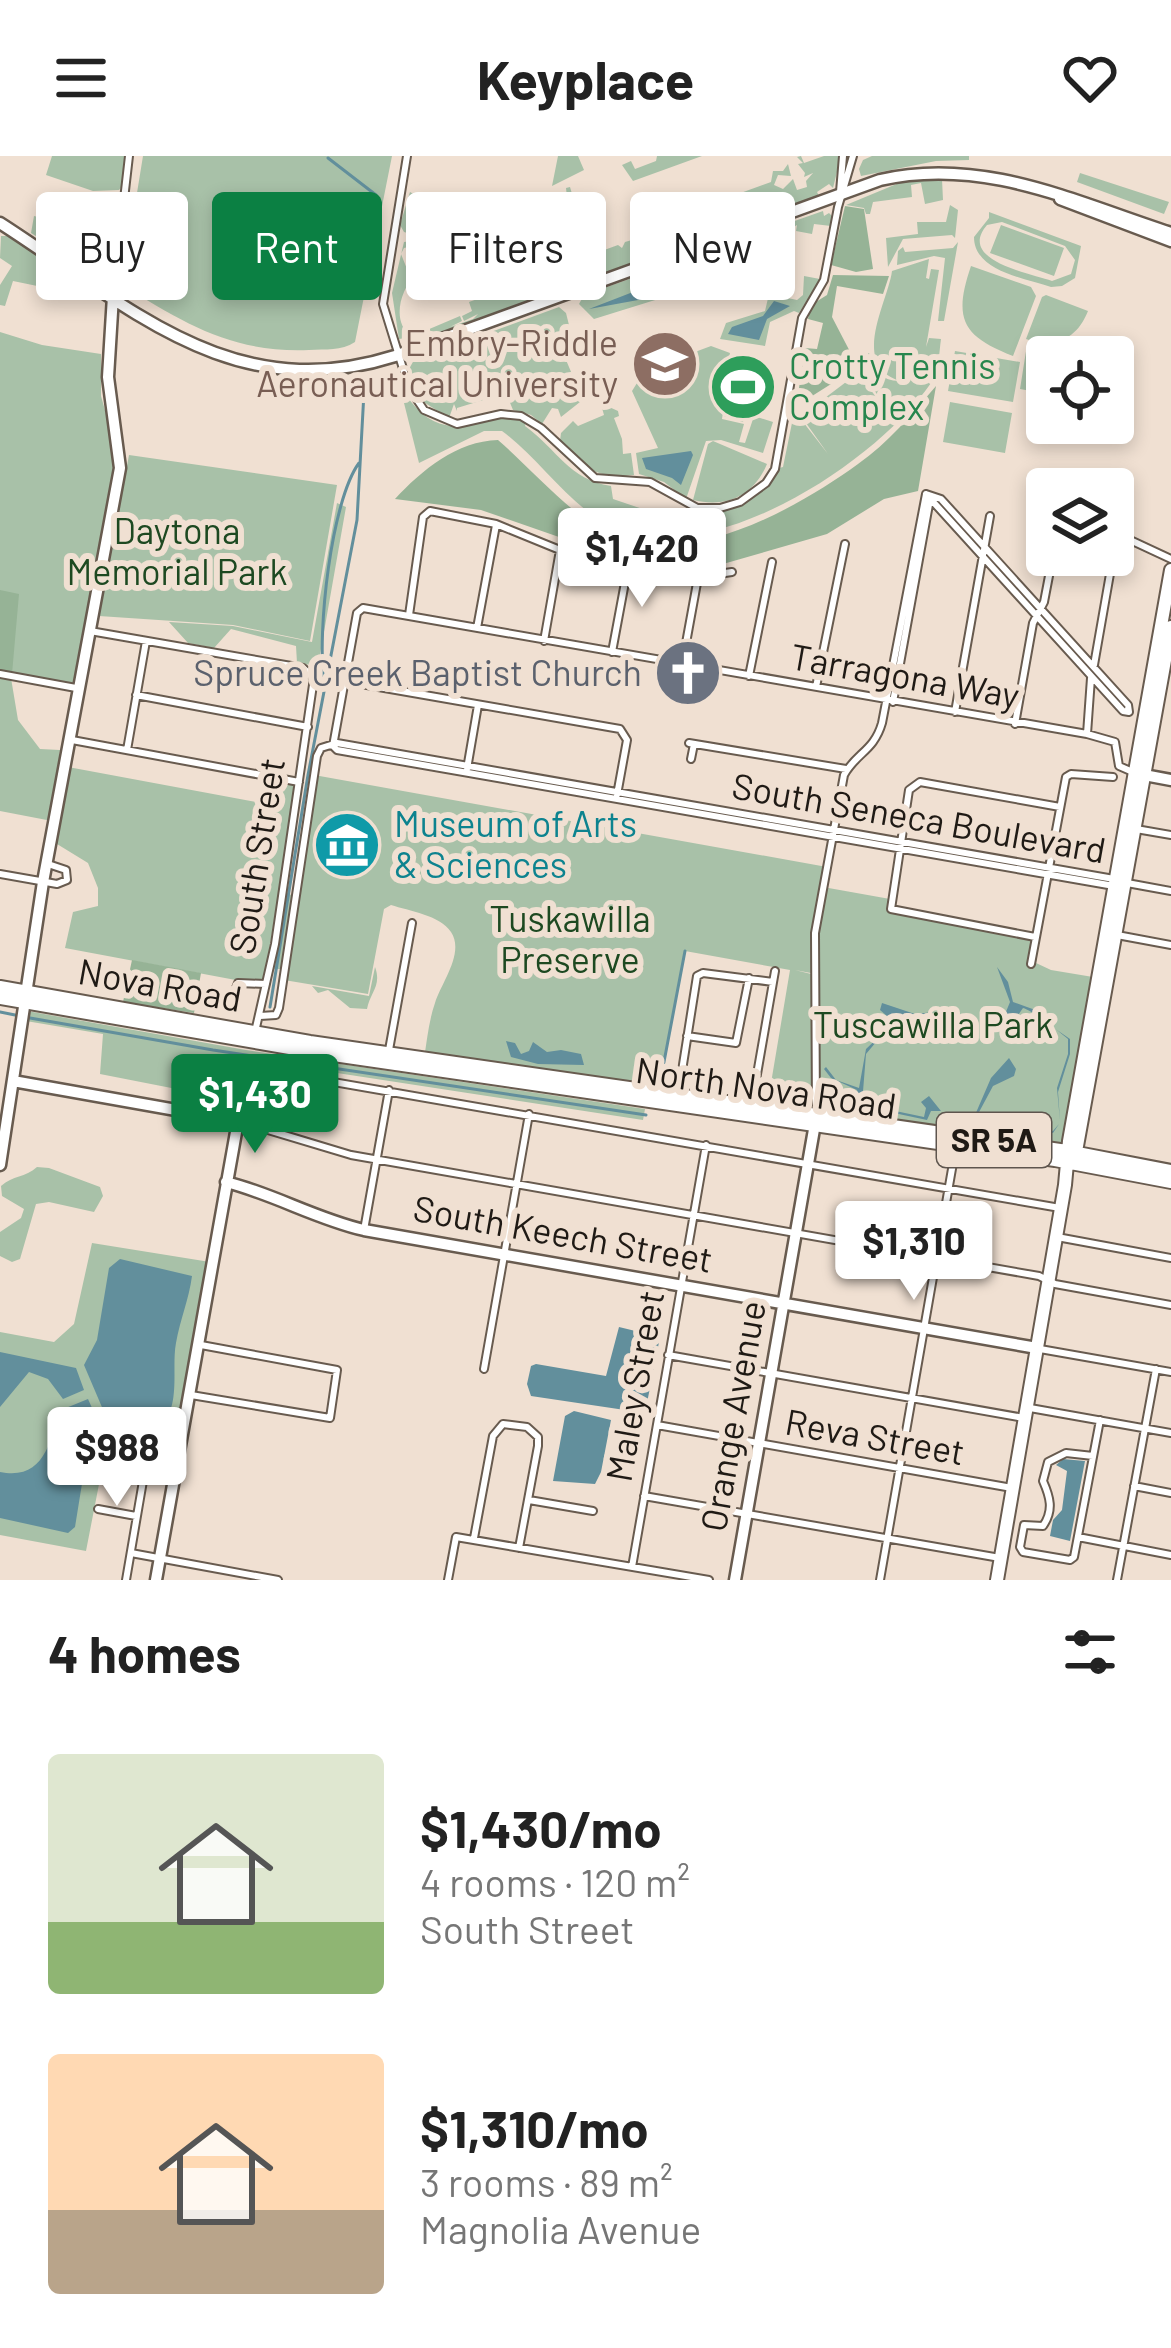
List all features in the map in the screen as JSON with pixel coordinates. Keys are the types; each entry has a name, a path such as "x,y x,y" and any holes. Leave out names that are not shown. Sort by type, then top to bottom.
{"main road":[{"path":"997,1580 1065,1185 1117,935 1119,883 1136,829 1171,571"},
{"path":"1071,1157 1102,960 1159,699 1171,593"},
{"path":"1159,638 1163,646 1156,687 1159,699"},
{"path":"1098,1028 1102,960"},
{"name":"SR 5A","path":"0,987 27,997"},
{"name":"SR 5A","path":"0,998 27,997"},
{"name":"Nova Road","path":"27,997 374,1061 480,1077 496,1074"},
{"name":"Nova Road","path":"254,1037 566,1084"},
{"path":"374,1061 388,1054"},
{"name":"SR 5A","path":"496,1074 513,1072 566,1084"},
{"name":"North Nova Road","path":"566,1084 1171,1171"},
{"name":"North Nova Road","path":"566,1084 663,1104 683,1100 752,1106 956,1145 1071,1157 1171,1182"}],"street":[{"path":"125,192 129,156"},
{"path":"406,156 383,297 413,397 437,418 463,424 516,414 541,428 595,478 650,482 697,508 737,503 766,483 775,469 802,318 824,280 853,156"},
{"path":"841,195 843,156"},
{"path":"118,300 184,343 248,364 295,371 333,370 398,355 841,195 924,170 959,168 996,175 1171,237"},
{"path":"0,223 36,246"},
{"path":"0,1165 43,882 120,468 108,377 112,300"},
{"name":"Orange Avenue","path":"735,1580 815,1120 815,933 846,769 875,742 890,702 929,496 983,552"},
{"path":"410,615 426,512 466,515 560,550 699,572 732,572"},
{"path":"955,712 990,516"},
{"path":"477,628 496,524"},
{"path":"1134,542 1171,559"},
{"path":"816,687 845,544"},
{"path":"544,641 560,550"},
{"path":"983,552 1128,705 1129,712 1123,711 1092,671"},
{"path":"612,652 629,560"},
{"path":"749,676 772,562"},
{"path":"682,665 699,572"},
{"path":"1016,724 1048,576"},
{"path":"1108,576 1087,734 1114,742 1119,766 1171,780"},
{"name":"Tarragona Way","path":"344,681 359,610 410,615 1087,734"},
{"path":"90,631 146,641 127,750"},
{"name":"South Street","path":"146,641 303,668 314,678 254,1037"},
{"path":"0,674 80,689"},
{"path":"260,1016 276,1015 279,1008 316,756 321,748 333,746 344,681 620,730 626,735 617,796"},
{"path":"136,695 308,727"},
{"path":"467,769 478,704"},
{"path":"71,740 298,782"},
{"path":"692,760 692,743 846,769"},
{"name":"South Seneca Boulevard","path":"333,746 1171,891"},
{"path":"1031,964 1068,775 1113,777"},
{"path":"1035,937 893,911 890,899 909,790 916,783 1060,807"},
{"path":"1136,829 1171,836"},
{"path":"0,874 61,884 68,877 66,870 47,864"},
{"path":"388,1054 412,922"},
{"path":"1117,935 1171,946"},
{"path":"752,1106 775,971"},
{"path":"683,1100 687,1036 700,973 773,982"},
{"path":"687,1036 736,1042 749,979"},
{"path":"234,993 238,983 266,985"},
{"path":"156,1580 247,1067 1061,1208"},
{"path":"14,1081 238,1120 376,1160 937,1258 1171,1305"},
{"path":"364,1230 388,1090"},
{"path":"484,1370 529,1114"},
{"name":"Maley Street","path":"632,1567 706,1144"},
{"path":"880,1580 956,1145"},
{"name":"South Keech Street","path":"226,1182 364,1230 1037,1348"},
{"path":"1057,1237 1171,1258"},
{"path":"188,1394 330,1418 338,1370 197,1345"},
{"path":"1037,1348 1171,1372"},
{"path":"668,1355 912,1399 1100,1420 1171,1433"},
{"path":"1117,1580 1156,1369"},
{"path":"1093,1456 1058,1455 1048,1462 1043,1484 1051,1497 1047,1520 1043,1526 1024,1525 1020,1550 1072,1559 1078,1537 1100,1420"},
{"path":"474,1538 493,1436 503,1424 527,1426 538,1437 519,1548"},
{"name":"Reva Street","path":"657,1425 1012,1488"},
{"path":"126,1580 149,1446"},
{"path":"109,1458 146,1466"},
{"path":"1134,1486 1171,1493"},
{"path":"644,1496 1000,1558"},
{"path":"529,1500 592,1511"},
{"path":"98,1509 137,1516"},
{"path":"448,1580 456,1537 709,1580"},
{"path":"1078,1537 1171,1555"},
{"path":"131,1553 278,1580"}],"green space":[{"path":"52,156 126,156 123,185 119,190 93,191 46,175"},
{"path":"143,156 392,156 382,206 382,192 212,192 212,300 363,300 355,342 309,350 256,347 211,333 148,300 188,300 188,192 137,192"},
{"path":"558,156 578,156 584,170 552,186"},
{"path":"657,156 702,156 633,181 622,165 631,161 635,169 656,161"},
{"path":"841,156 833,188 829,184 817,192 819,196 795,205 795,192 743,192 771,182 773,171 783,171 788,164 791,176 778,175 774,185 783,189 793,179 797,190 807,187 813,173 804,177 798,164 803,163 797,157 804,163"},
{"path":"872,156 969,156 969,160 936,161 861,176 863,160"},
{"path":"1080,173 1169,202 1164,214 1077,182"},
{"path":"942,179 943,200 925,204 921,183 911,185 912,197 873,202 870,214 846,205 899,183"},
{"path":"950,205 958,210 955,238 903,239 888,267 886,238 918,234 917,222 946,222"},
{"path":"845,206 864,209 873,269 856,272 831,265"},
{"path":"823,211 824,216 832,216 831,226 814,224 812,234 796,231 795,221"},
{"path":"989,212 1081,246 1075,278 1051,287 991,265 976,249 974,237","holes":["1002,222 1065,246 1075,260 1071,274 1052,281 999,263 981,247 980,237 987,225"]},
{"path":"1001,225 1064,248 1054,276 990,253"},
{"path":"1,236 36,255 36,286 13,281 5,306 0,305 0,285 12,266 0,258"},
{"path":"630,241 630,265 606,274 606,249 622,248"},
{"path":"958,242 944,321 938,321 945,258 897,265 898,251 903,247 905,252 953,248"},
{"path":"401,254 406,288 400,315 411,336 418,329 427,330 460,316 462,321 450,327 473,319 478,314 464,321 462,316 472,311 469,302 475,300 530,300 445,332 399,339 392,293"},
{"path":"929,259 926,278 931,269 939,270 926,347 929,338 941,339 931,383 873,444 835,473 748,520 704,533 661,537 622,531 573,500 502,431 484,431 419,463 405,394 435,422 526,421 525,426 574,471 611,486 613,499 693,526 700,522 702,512 737,505 766,488 783,467 793,418 800,418 828,454 801,416 858,373 885,409 866,424 888,409 856,358 869,353 879,373 900,381 885,373 877,361 875,332 892,271"},
{"path":"971,266 1031,287 1036,296 1013,356 982,341 966,323 963,300"},
{"path":"833,275 889,276 883,294 837,286 832,317 858,367 801,403 805,348 817,349 823,323 808,319 811,305 827,295"},
{"path":"804,276 820,279 799,313 770,322 765,346 720,339 726,323 765,311 768,300 797,300 803,295"},
{"path":"630,279 630,300 655,300 594,319 579,304 581,300 606,300 606,287"},
{"path":"1042,297 1088,311 1078,329 1069,336 1027,336"},
{"path":"559,307 566,313 573,341 569,343 566,336 558,341 577,386 588,381 585,402 576,397 580,402 561,417 552,408 542,424 513,410 506,393 457,411 454,404 449,418 422,401 409,369 414,360"},
{"name":"Daytona Memorial Park","path":"0,332 42,345 101,354 101,396 117,453 78,685 0,671"},
{"path":"711,346 730,353 722,419 744,424 739,442 745,443 754,416 773,422 763,453 721,440 706,441 686,499 664,482 639,474 636,453 658,448 632,391 637,383 656,374 652,368"},
{"path":"955,351 1020,362 1013,402 948,391"},
{"path":"1026,351 1026,390 1020,389"},
{"name":"Crotty Tennis Complex","path":"739,353 760,359 743,422 724,416"},
{"path":"936,386 918,491 884,499 827,534 709,568 602,552 481,510 395,499 441,459 468,446 498,440 595,526 626,540 660,545 695,542 766,518 831,483 879,447"},
{"path":"950,402 1012,413 1005,453 943,442"},
{"path":"602,408 618,411 614,418 623,454 631,453 634,475 592,470 560,441 573,421 578,426 604,415"},
{"path":"713,441 767,464 754,485 737,497 717,502 693,500 708,444"},
{"name":"Daytona Memorial Park","path":"129,455 337,485 310,641 233,625 99,616"},
{"path":"337,503 346,507 318,666 297,663 296,646 231,629 214,648 188,643 169,622 233,626 312,642"},
{"path":"0,590 19,594 12,674 0,672"},
{"path":"0,676 11,678 18,720 40,749 60,750 52,821 0,811"},
{"path":"68,767 261,803 266,787 296,784 264,982 65,948 73,912 98,906 98,888 88,863 54,838"},
{"name":"Tuskawilla Preserve","path":"314,775 827,867 823,887 890,899 890,906 1035,937 1036,963 1099,978 1067,1151 816,1115 816,974 795,970 815,975 814,1109 768,1101 790,970 685,951 658,1093 424,1059 433,1010 455,949 451,932 440,921 391,905 384,909 368,994 284,980"},
{"path":"284,894 294,895 283,969 273,969 269,988"},
{"path":"132,960 201,973 194,1013 123,1002"},
{"path":"375,967 376,984 367,1009 350,1008 328,990 318,993 312,986 369,996"},
{"path":"27,1011 246,1050 645,1109 643,1120 252,1060 236,1116 206,1110 207,1095 100,1074 103,1034 26,1021"},
{"path":"37,1167 100,1187 103,1196 94,1212 49,1202 36,1204 20,1259 12,1262 0,1256 0,1232 21,1218 24,1209 2,1196 1,1186"},
{"path":"92,1243 210,1262 175,1449 108,1438 86,1551 0,1535 0,1332 54,1342 74,1324"}],"water":[{"path":"630,293 630,300 638,300 589,309"},
{"path":"774,301 790,306 767,319 759,340 728,334 732,327 763,316"},
{"path":"691,451 681,485 646,469 642,458"},
{"path":"997,967 1008,982 1013,1002 1038,1011 1043,1020 1023,1008 1014,1021 1001,1024 1010,1002"},
{"path":"882,1003 915,1014 934,1012 914,1016 905,1028 910,1038 903,1042 902,1029 880,1010"},
{"path":"887,1029 866,1054 862,1104 924,1117 926,1108 921,1102 929,1096 941,1111 931,1111 927,1120 861,1106 858,1113 857,1090 831,1078 824,1069 836,1080 859,1088 866,1049"},
{"path":"1055,1029 1070,1039 1058,1092 1060,1121 1057,1088 1068,1039"},
{"path":"506,1041 515,1043 521,1054 533,1042 547,1052 581,1054 584,1065 538,1064 511,1057"},
{"path":"1009,1058 1016,1069 1014,1076 993,1086 978,1114 1021,1120 1053,1131 1059,1124 1053,1133 975,1115 991,1078"},
{"path":"120,1259 192,1276 176,1343 171,1409 159,1427 107,1419 84,1365 97,1340 109,1268"},
{"path":"619,1327 660,1337 645,1413 531,1396 527,1384 531,1366 536,1364 606,1376"},
{"path":"0,1352 76,1368 84,1390 63,1399 48,1379 29,1372 0,1407"},
{"path":"88,1399 97,1419 91,1428 75,1527 68,1533 0,1518 0,1472 15,1473 36,1464 49,1445 61,1410"},
{"path":"574,1411 611,1420 595,1484 553,1481 565,1416"},
{"path":"1063,1459 1085,1461 1070,1541 1050,1536 1053,1520 1062,1510 1067,1471 1056,1465"}],"waterway":[{"path":"328,158 372,192"},
{"path":"270,1007 357,520 364,392"},
{"path":"324,680 328,568 341,506 359,463"},
{"path":"660,1083 685,951"},
{"path":"0,1012 15,1015"},
{"path":"30,1018 646,1115"}],"place":[{"name":"Embry-Riddle Aeronautical University","path":"665,364"},
{"name":"Crotty Tennis Complex","path":"743,387"},
{"name":"Spruce Creek Baptist Church","path":"688,673"},
{"name":"Museum of Arts & Sciences","path":"347,845"}],"park label":[{"name":"Tuscawilla Park","path":"933,1025"}]}
